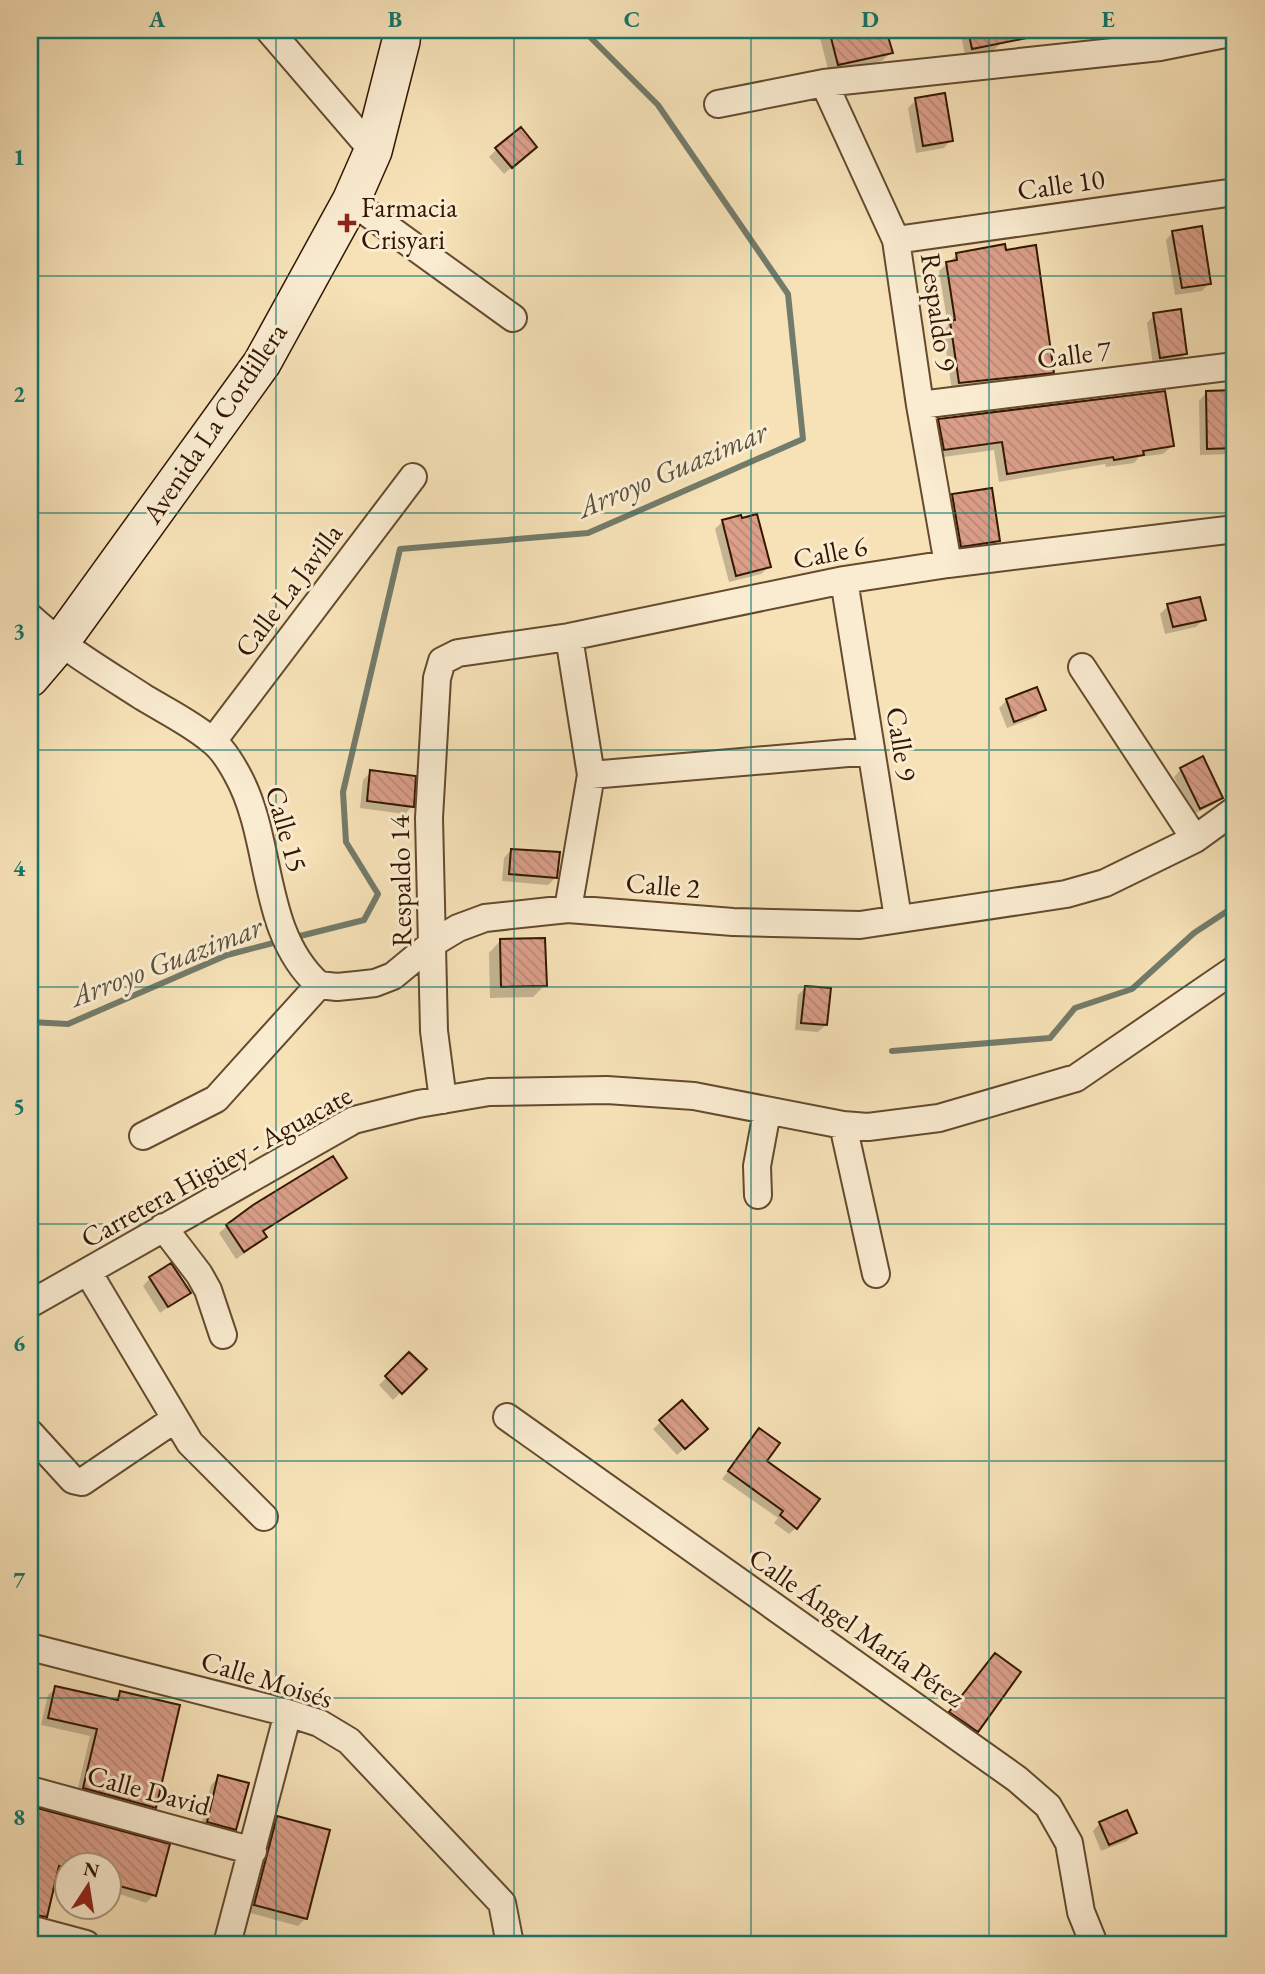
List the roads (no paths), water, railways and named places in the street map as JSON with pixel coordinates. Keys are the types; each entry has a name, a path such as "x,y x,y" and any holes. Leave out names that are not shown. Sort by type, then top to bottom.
{"main road":[{"name":"Avenida La Cordillera","path":"30,678 59,643 262,363 351,201 373,150 402,30"}],"street":[{"path":"269,30 373,150"},
{"path":"718,104 824,83 1155,38 1235,32"},
{"name":"Respaldo 9","path":"824,83 896,240 920,405 948,564"},
{"name":"Calle 10","path":"896,240 1235,192"},
{"path":"351,201 513,318"},
{"name":"Calle 7","path":"920,405 1235,366"},
{"name":"Calle La Javilla","path":"213,741 413,477"},
{"name":"Calle 6","path":"442,662 458,653 569,637 844,580 948,564 1235,529"},
{"name":"Calle 9","path":"844,580 898,918"},
{"name":"Calle 15","path":"30,617 59,643 213,741 237,774 252,809 281,929 294,957 318,985"},
{"path":"568,909 591,775 569,637"},
{"name":"Respaldo 14","path":"442,662 437,678 429,818 434,1031 443,1100"},
{"path":"1082,667 1195,839"},
{"path":"591,775 871,751"},
{"name":"Calle 2","path":"318,985 337,987 375,983 393,976 433,943 458,928 485,919 568,909 733,922 860,925 1066,894 1105,883 1195,839 1235,810"},
{"name":"Carretera Higüey - Aguacate","path":"30,1304 354,1120 489,1092 607,1090 694,1096 843,1125 868,1127 905,1124 939,1118 1076,1078 1235,969"},
{"path":"143,1136 216,1099 318,985"},
{"path":"758,1195 758,1159 767,1112"},
{"path":"843,1125 876,1274"},
{"path":"163,1227 203,1282 223,1335"},
{"path":"88,1272 190,1443 264,1517"},
{"name":"Calle Ángel María Pérez","path":"508,1418 1017,1779 1048,1806 1069,1843 1081,1912 1094,1944"},
{"path":"30,1433 73,1480 82,1482 175,1419"},
{"name":"Calle Moisés","path":"30,1647 288,1713 319,1723 349,1741 502,1903 510,1944"},
{"path":"232,1943 288,1713"},
{"name":"Calle David","path":"30,1790 253,1851"},
{"path":"30,1929 86,1944"}],"waterway":[{"name":"Arroyo Guazimar","path":"292,938 364,920 378,894 346,842 343,792 400,549 588,533 803,439 788,294 658,105 583,30"},
{"path":"892,1051 1050,1038 1075,1008 1132,989 1194,933 1235,906"},
{"name":"Arroyo Guazimar","path":"30,1022 68,1024 227,955 281,941"}],"place":[{"name":"Farmacia Crisyari","path":"347,223"}]}
